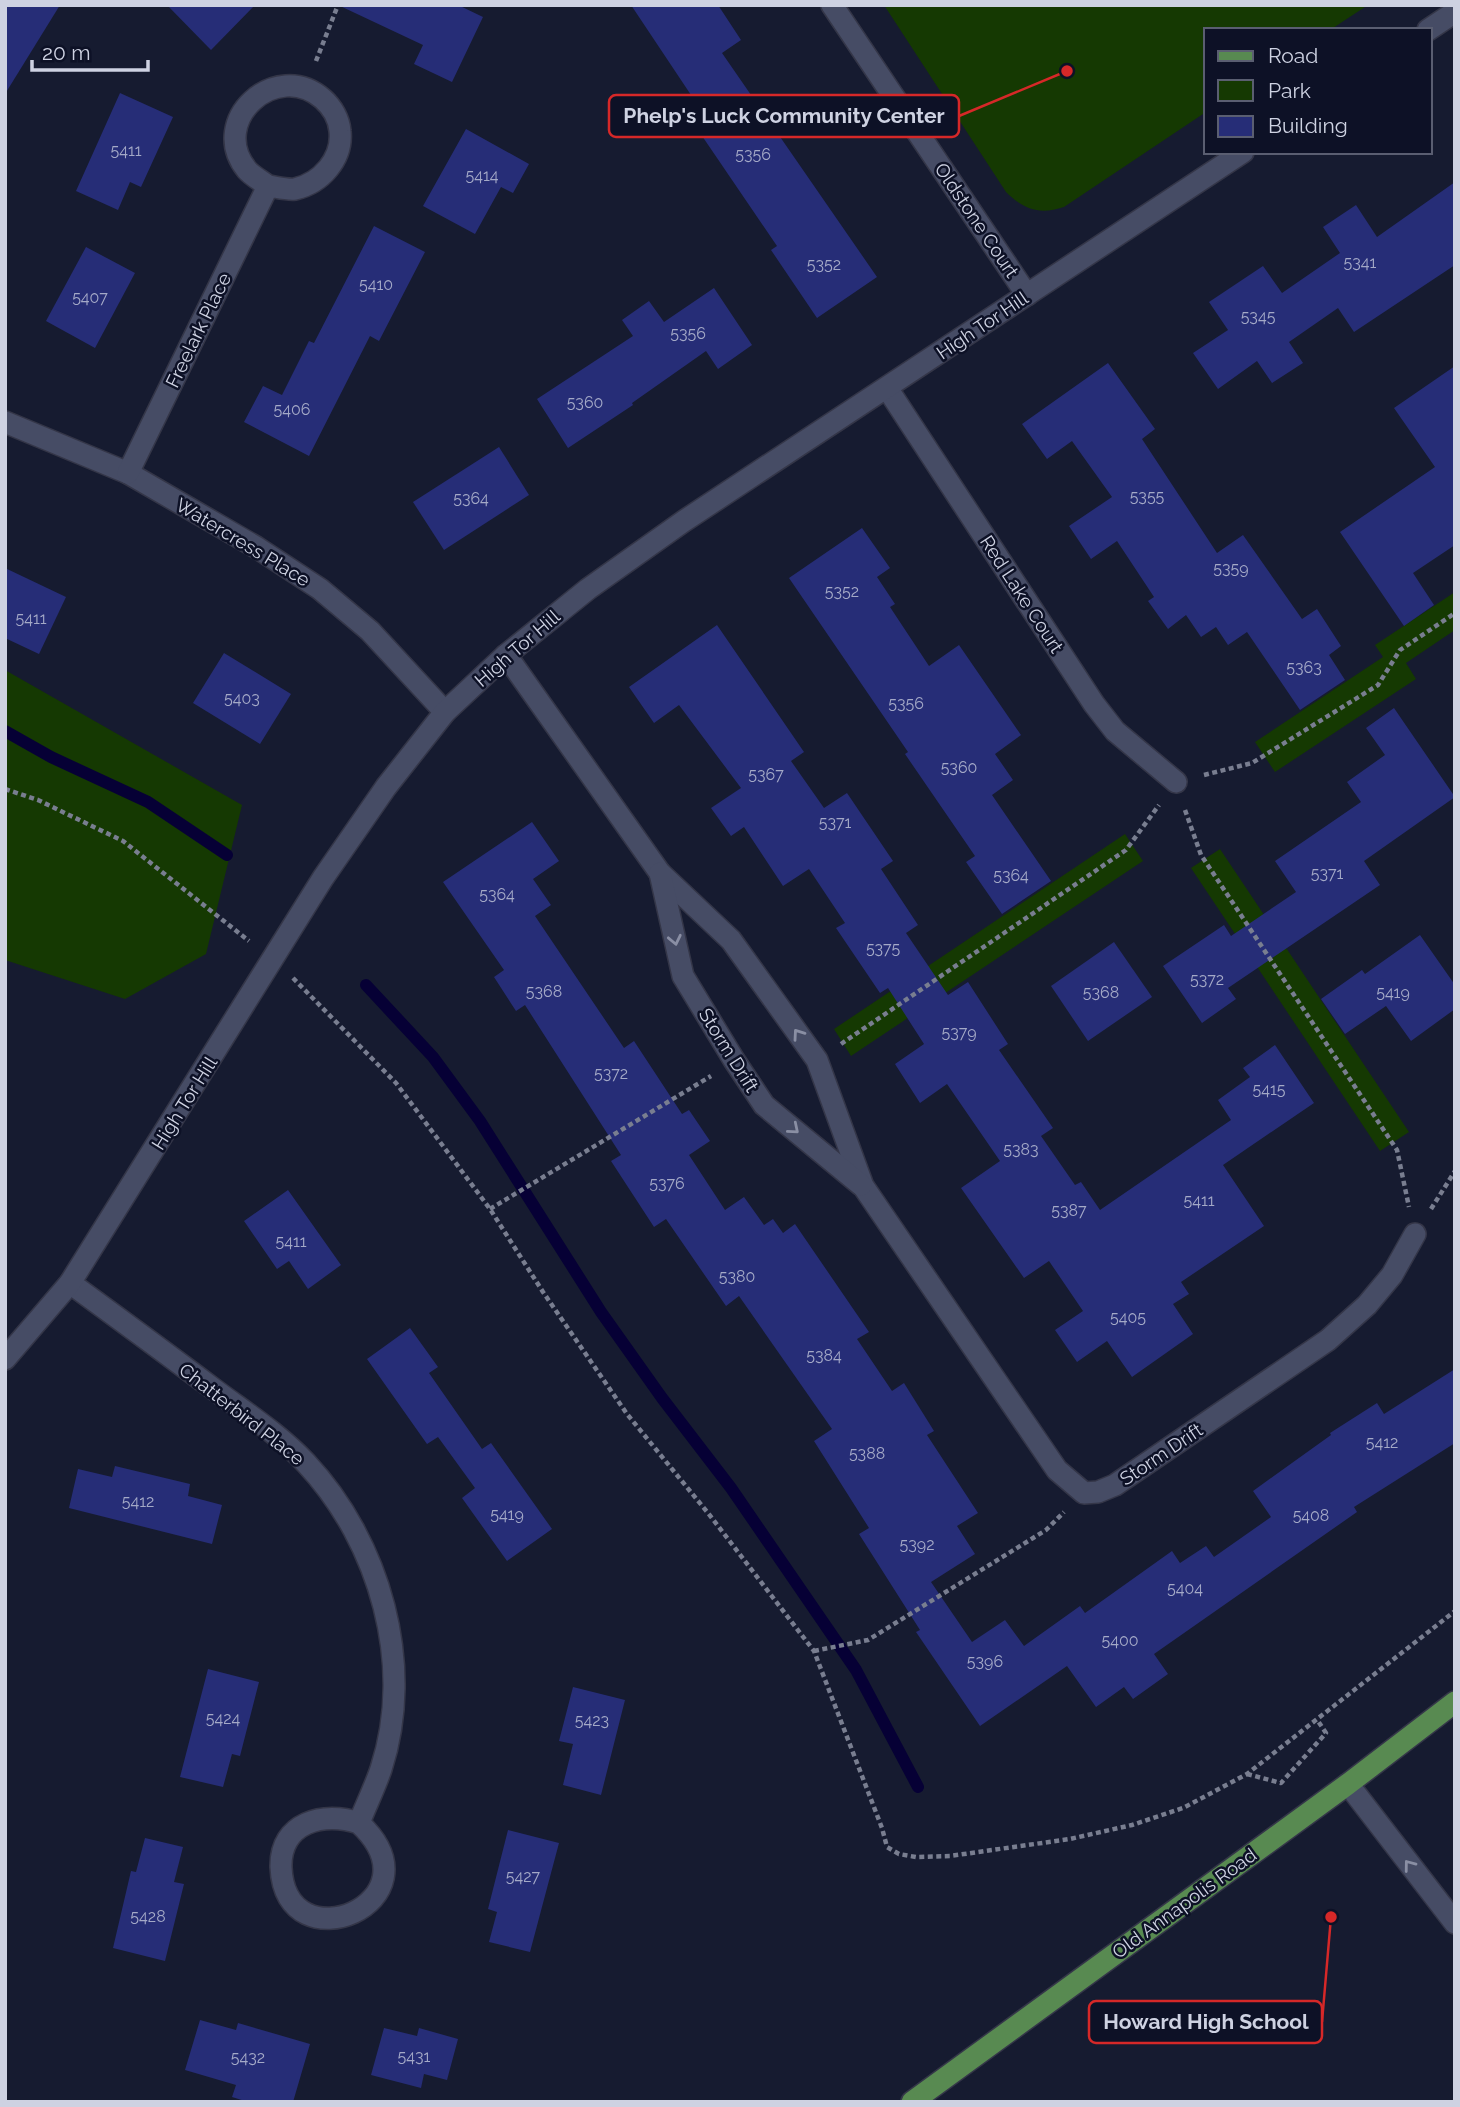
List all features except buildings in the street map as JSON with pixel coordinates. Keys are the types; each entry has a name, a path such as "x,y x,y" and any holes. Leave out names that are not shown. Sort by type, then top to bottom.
{"main road":[{"name":"Old Annapolis Road","path":"912,2102 1348,1784 1455,1702"}],"street":[{"name":"Oldstone Court","path":"832,5 1027,295"},
{"path":"1431,28 1455,12"},
{"path":"284,85 303,87 328,103 337,117 339,146 332,165 317,181 293,189 268,186 247,170 237,152 235,134 239,117 253,98 268,88 284,85"},
{"name":"High Tor Hill","path":"5,1359 70,1283 323,878 386,787 445,712 506,654 588,589 684,521 1240,154"},
{"name":"Freelark Place","path":"128,473 268,186"},
{"name":"Red Lake Court","path":"887,388 1094,704 1115,731 1176,782"},
{"name":"Watercress Place","path":"5,422 128,473 256,547 320,589 369,631 445,712"},
{"name":"Storm Drift","path":"506,654 660,873 731,940 817,1060 863,1186 1057,1470 1084,1493 1098,1492 1115,1485 1328,1340 1367,1305 1415,1234"},
{"name":"Storm Drift","path":"660,873 683,976 734,1060 764,1105 863,1186"},
{"name":"Chatterbird Place","path":"70,1283 263,1426 306,1463 334,1498 363,1547 382,1594 393,1652 392,1720 381,1769 359,1823"},
{"path":"1348,1784 1455,1923"},
{"path":"340,1817 359,1823 374,1837 382,1855 383,1875 377,1894 363,1910 345,1918 325,1919 305,1913 290,1899 282,1881 281,1861 288,1842 301,1826 319,1818 340,1817"}],"path":[{"path":"303,87 338,5"},
{"path":"817,1060 1126,850 1176,782 1252,763 1378,685 1400,650 1455,613"},
{"path":"1176,782 1201,855 1397,1150 1415,1234"},
{"path":"5,789 38,800 123,841 311,993 396,1083 490,1209 627,1415 708,1513 814,1651 887,1847 899,1854 950,1856 1070,1839 1132,1825 1184,1808 1247,1774 1455,1611"},
{"path":"490,1209 734,1060"},
{"path":"1415,1234 1455,1171"},
{"path":"814,1651 868,1640 1046,1530 1084,1493"},
{"path":"1247,1774 1281,1783 1326,1733 1318,1721"}],"green space":[{"path":"884,5 1368,5 1333,28 1204,28 1204,113 1064,207 1040,211 1026,207 1006,192"},
{"path":"1455,592 1455,630 1406,663 1416,679 1275,772 1255,742 1383,657 1375,645"},
{"path":"5,670 242,805 206,954 125,999 5,960"},
{"path":"1125,834 1143,861 851,1056 834,1029"},
{"path":"1220,849 1409,1132 1380,1151 1191,868"}],"waterway":[{"path":"5,731 51,757 148,802 227,855"},
{"path":"366,985 433,1057 480,1121 601,1312 731,1488 856,1670 918,1787"}],"place":[{"name":"Phelp's Luck Community Center","path":"1067,71"},
{"name":"Howard High School","path":"1331,1917"}]}
